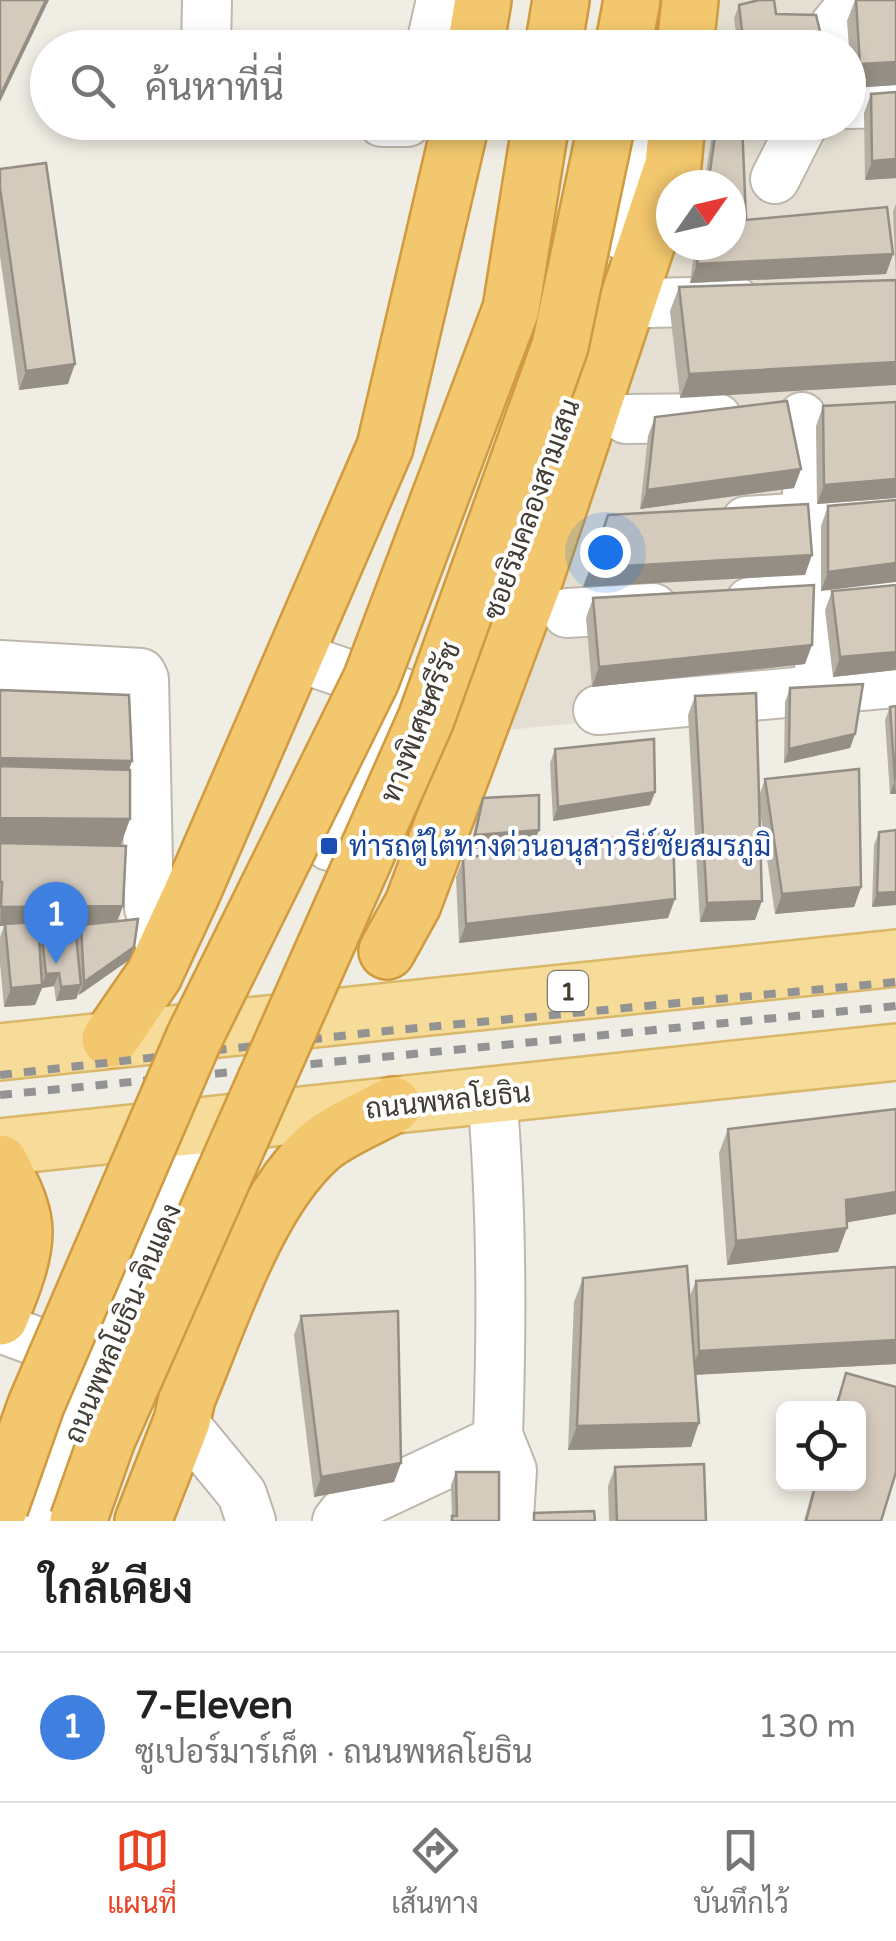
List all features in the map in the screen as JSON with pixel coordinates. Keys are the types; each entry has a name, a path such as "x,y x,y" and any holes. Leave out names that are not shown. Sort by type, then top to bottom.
{"highway":[{"path":"477,30 483,0"},
{"path":"556,30 561,0"},
{"path":"626,30 632,0"},
{"path":"687,30 690,0"},
{"path":"110,1039 163,956 385,447 457,140"},
{"path":"0,1507 36,1405 194,1038 371,680 512,309 538,140"},
{"name":"ทางพิเศษศรีรัช","path":"78,1521 107,1440 426,719 560,346 603,140"},
{"path":"387,950 420,886 666,140"},
{"path":"144,1518 184,1410 261,1224 278,1193 320,1145 393,1106"},
{"path":"0,1164 18,1203 24,1232 11,1290 0,1317"}],"main road":[{"name":"1","path":"0,1052 896,958"},
{"name":"ถนนพหลโยธิน","path":"0,1148 896,1052"}],"street":[{"path":"206,0 206,30"},
{"path":"434,30 440,0"},
{"path":"668,30 674,0"},
{"path":"835,30 845,13 896,9"},
{"path":"866,103 896,102"},
{"path":"775,179 795,140"},
{"path":"649,303 782,300"},
{"path":"626,419 821,416 809,518 822,690"},
{"name":"ซอยริมคลองสามเสน","path":"383,1010 390,899 458,712 550,492"},
{"path":"694,524 896,510"},
{"path":"567,613 896,592"},
{"path":"295,656 458,712"},
{"path":"0,666 141,673 148,908 163,956"},
{"path":"598,710 896,683"},
{"path":"329,846 398,691"},
{"path":"492,1095 501,1342 498,1436 512,1470 508,1517"},
{"name":"ถนนพหลโยธิน-ดินแดง","path":"42,1521 204,1126"},
{"path":"0,1328 104,1366 184,1410 242,1494 251,1521"},
{"path":"337,1521 344,1512 498,1436"}],"shaded area":[{"path":"689,0 896,0 896,691 499,731 663,140 866,140 866,30 684,30"}],"building":[{"path":"0,0 46,0 30,30 0,96"},
{"path":"774,0 776,14 816,15 820,30 742,30 739,5"},
{"path":"856,0 896,0 896,62 866,64 866,30 858,30"},
{"path":"896,92 896,159 872,161 871,94"},
{"path":"714,140 743,140 744,170 710,170"},
{"path":"46,163 75,364 26,371 0,169"},
{"path":"887,207 893,254 697,264 698,260 746,260 746,220"},
{"path":"896,280 896,362 689,374 679,287"},
{"path":"787,401 801,469 647,490 655,417"},
{"path":"896,402 896,479 824,485 823,406"},
{"path":"896,500 896,563 828,572 828,506"},
{"path":"808,504 812,555 590,568 608,515"},
{"path":"814,585 812,645 599,667 593,598"},
{"path":"896,585 896,652 840,657 832,591"},
{"path":"863,684 855,734 789,749 790,688"},
{"path":"0,690 129,695 132,761 0,758"},
{"path":"756,693 762,901 707,903 695,696"},
{"path":"896,706 896,780 895,780 890,707"},
{"path":"654,739 655,792 558,807 555,749"},
{"path":"0,766 130,770 130,819 0,818"},
{"path":"859,769 861,887 782,894 765,779"},
{"path":"539,795 539,830 475,835 483,798"},
{"path":"673,830 675,899 466,924 463,858"},
{"path":"896,830 896,892 877,893 879,832"},
{"path":"0,843 126,846 123,906 1,907"},
{"path":"138,919 134,947 84,982 81,925"},
{"path":"38,922 42,985 11,988 5,924"},
{"path":"75,926 81,985 61,987 59,973 46,974 41,929"},
{"path":"896,1109 896,1192 846,1200 847,1228 736,1241 728,1129"},
{"path":"687,1266 699,1423 577,1426 583,1278"},
{"path":"896,1267 896,1340 699,1351 696,1281"},
{"path":"398,1311 401,1463 321,1477 301,1316"},
{"path":"846,1373 896,1387 896,1472 881,1521 806,1521 814,1491 866,1491 866,1401 838,1401"},
{"path":"704,1464 706,1521 617,1521 615,1467"},
{"path":"456,1472 499,1472 499,1521 452,1521 452,1516 457,1516"},
{"path":"594,1511 595,1521 534,1521 534,1513"}],"railway":[{"path":"0,1075 376,1032 896,982"},
{"path":"0,1095 896,1006"}],"place":[{"name":"ท่ารถตู้ใต้ทางด่วนอนุสาวรีย์ชัยสมรภูมิ","path":"329,846"},
{"name":"7-Eleven","path":"56,964"}]}
